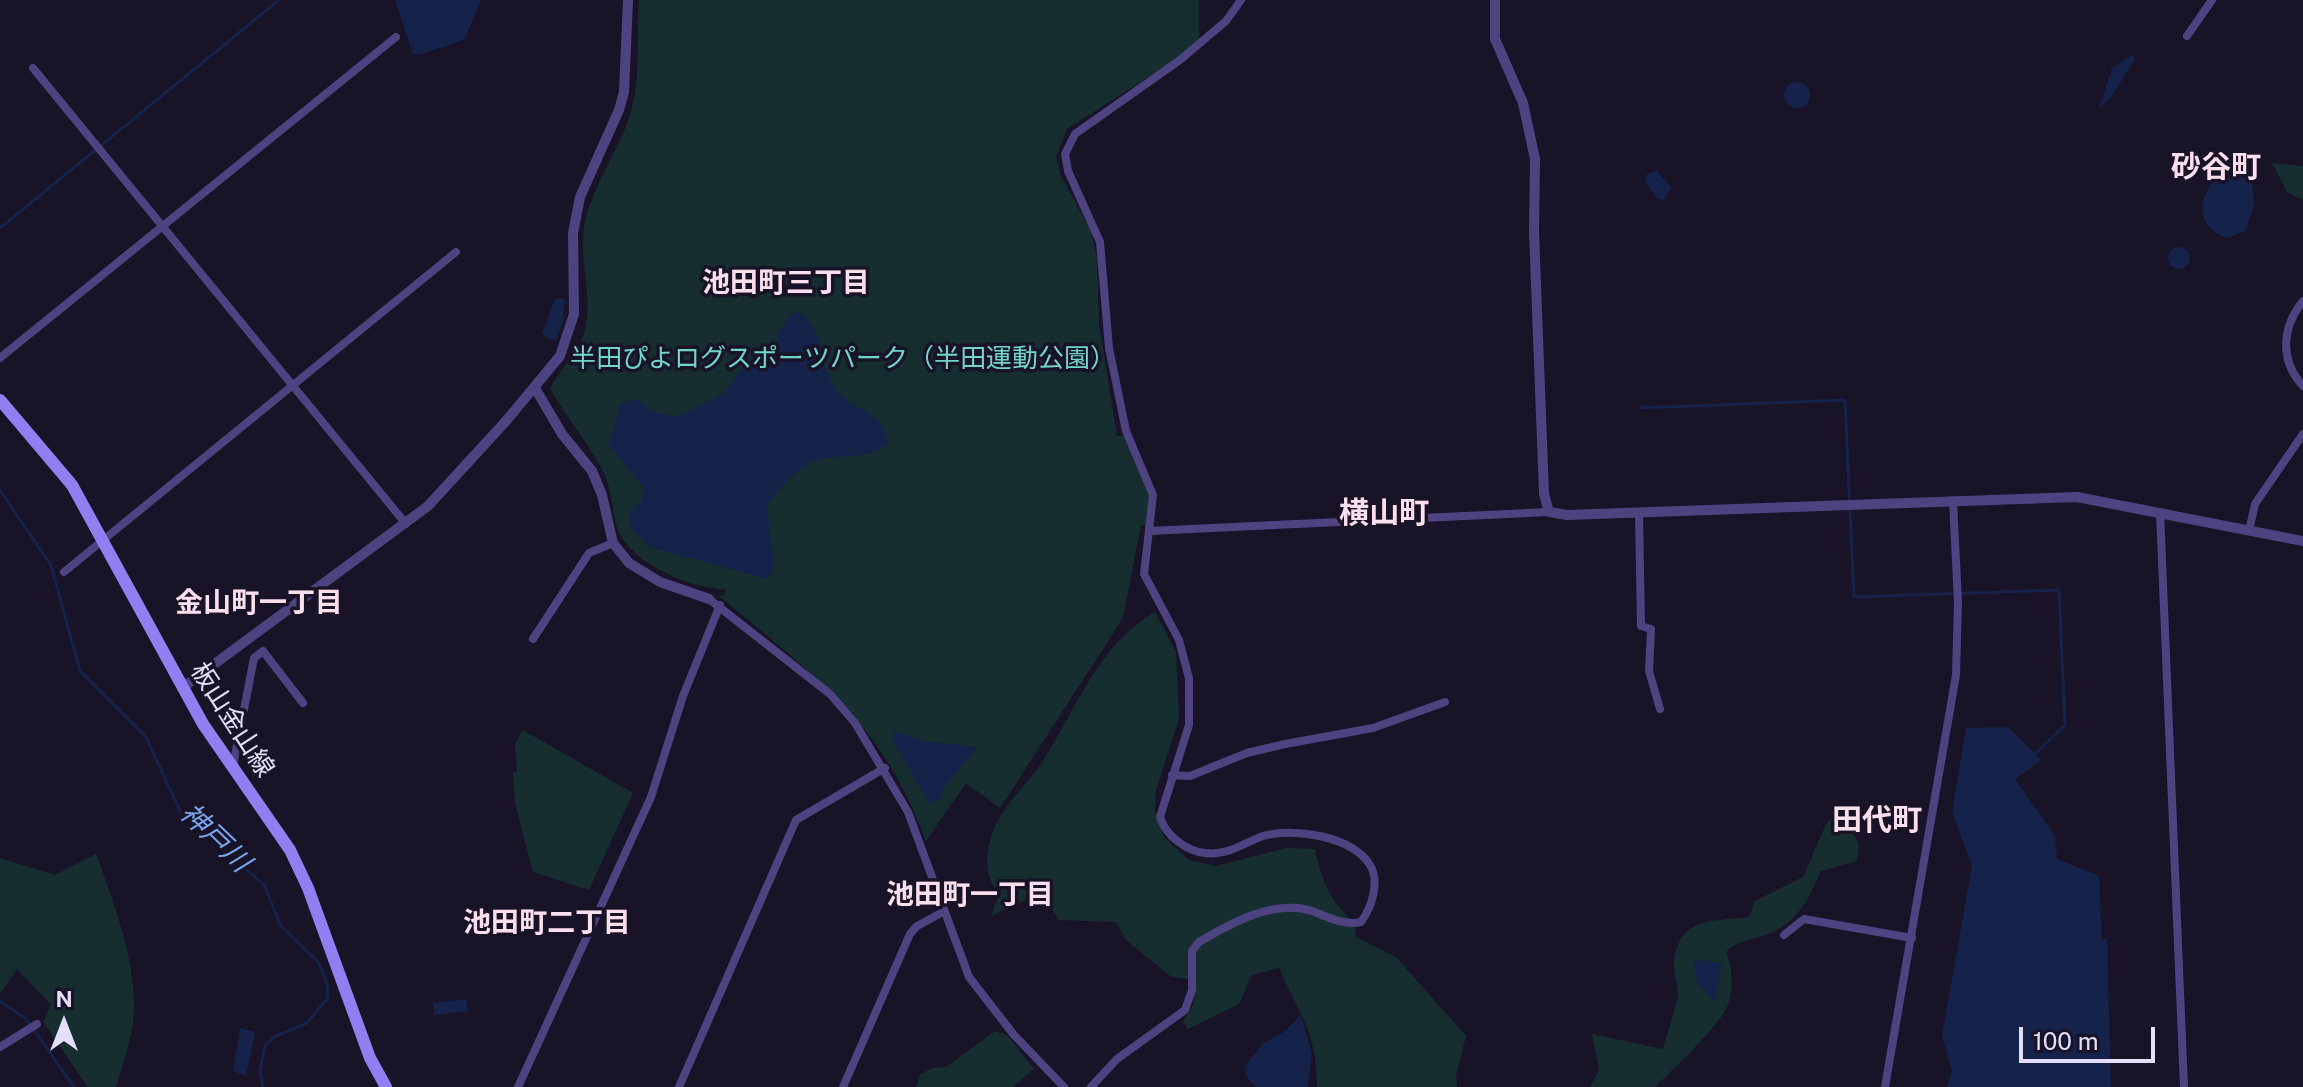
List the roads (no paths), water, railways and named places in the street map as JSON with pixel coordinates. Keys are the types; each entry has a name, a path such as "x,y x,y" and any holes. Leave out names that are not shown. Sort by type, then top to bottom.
{"main road":[{"name":"板山金山線","path":"0,400 56,463 104,539 182,688 272,820 302,876 370,1058 386,1087"}],"street":[{"path":"182,688 406,524 445,489 560,356 574,314 575,219 580,197 624,92 628,0"},
{"path":"1091,1087 1117,1059 1185,1010 1192,990 1192,951 1199,942 1249,917 1285,908 1312,911 1332,920 1361,922 1374,890 1372,868 1356,849 1326,837 1267,835 1232,851 1212,854 1181,844 1160,817 1189,725 1190,688 1179,640 1146,581 1144,546 1153,495 1126,431 1106,324 1102,250 1068,171 1065,154 1075,134 1180,60 1226,21 1241,0"},
{"path":"1495,0 1495,39 1529,122 1535,159 1534,232 1544,494 1549,512"},
{"path":"2187,36 2212,0"},
{"path":"0,358 396,37"},
{"path":"33,68 406,524"},
{"path":"64,572 456,252"},
{"path":"2303,301 2287,324 2287,363 2303,386"},
{"path":"535,388 598,483 613,543 642,573 720,605 830,694 855,723 885,768 908,812 969,977 1014,1035 1064,1087"},
{"path":"2249,531 2255,504 2303,434"},
{"path":"1149,531 1549,512 1639,512 2077,497 2303,541"},
{"path":"1885,1087 1956,675 1958,602 1953,501"},
{"path":"1639,512 1641,626 1651,629 1653,637 1649,671 1660,709"},
{"path":"2160,512 2184,1086 2174,1087"},
{"path":"533,639 589,553 613,543"},
{"path":"518,1087 651,797 683,696 720,605"},
{"path":"233,766 254,658 263,651 303,703"},
{"path":"1172,775 1190,776 1247,753 1373,728 1445,702"},
{"path":"679,1087 796,820 885,768"},
{"path":"843,1087 910,934 917,926 943,912"},
{"path":"1784,935 1804,919 1912,938"},
{"path":"0,1047 37,1024"}],"water":[{"path":"395,0 481,0 464,40 419,55 413,54"},
{"path":"2132,55 2135,59 2110,99 2099,108 2112,68"},
{"path":"1797,82 1806,86 1810,95 1806,104 1797,108 1788,104 1784,95 1788,86"},
{"path":"1657,171 1671,187 1664,200 1657,198 1645,182 1647,174"},
{"path":"2231,174 2252,179 2254,206 2245,231 2227,238 2210,228 2205,221 2203,205 2214,179"},
{"path":"2175,247 2183,247 2190,258 2183,269 2175,269 2168,262 2168,254"},
{"path":"555,299 565,299 563,322 555,342 542,334"},
{"path":"792,313 801,313 815,332 833,386 848,402 875,417 888,443 872,453 824,458 808,464 767,504 774,569 768,579 649,547 630,526 629,513 642,501 644,487 609,445 621,403 637,399 655,413 679,416 726,392 739,372 777,343 778,334"},
{"path":"2008,727 2042,760 2015,779 2055,836 2057,859 2099,876 2102,939 2107,939 2111,1087 1947,1087 1952,1071 1942,1036 1972,866 1952,812 1966,728"},
{"path":"895,731 923,741 978,747 939,793 942,798 931,805 891,738"},
{"path":"1702,960 1722,963 1715,1003 1698,984 1693,963"},
{"path":"466,999 468,1011 434,1015 433,1003"},
{"path":"1301,1015 1312,1053 1308,1087 1256,1087 1246,1076 1245,1067 1262,1044 1285,1031"},
{"path":"240,1028 255,1032 246,1076 233,1071"}],"waterway":[{"path":"0,228 279,0"},
{"path":"1640,408 1845,400 1854,597 2059,590 2065,725 2033,756"},
{"name":"神戸川","path":"0,490 51,565 80,671 146,737 180,811 265,886 280,925 319,963 328,987 327,999 307,1023 274,1037 265,1046 260,1071 263,1087"},
{"path":"0,1001 27,1020 74,1087"}],"district":[{"name":"砂谷町","path":"2216,168"},
{"name":"池田町三丁目","path":"786,283"},
{"name":"横山町","path":"1384,514"},
{"name":"金山町一丁目","path":"259,603"},
{"name":"田代町","path":"1877,821"},
{"name":"池田町一丁目","path":"970,895"},
{"name":"池田町二丁目","path":"547,923"}],"park label":[{"name":"半田ぴよログスポーツパーク（半田運動公園）","path":"843,359"}]}
